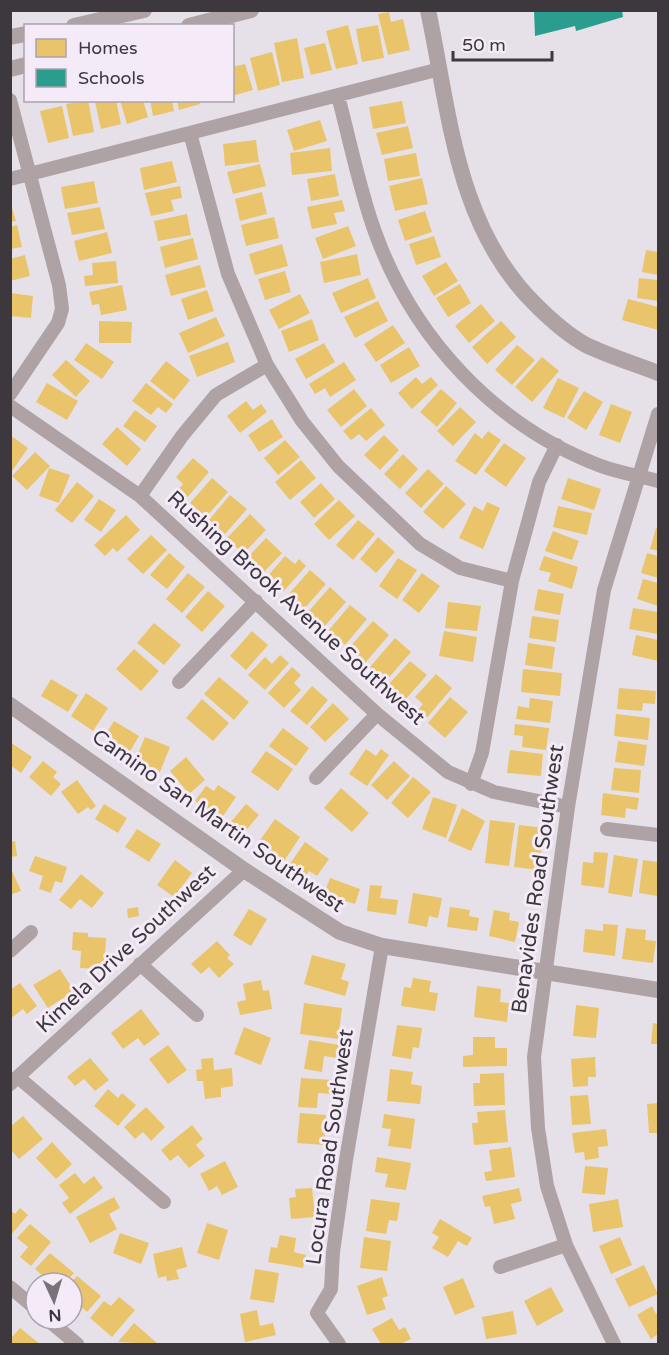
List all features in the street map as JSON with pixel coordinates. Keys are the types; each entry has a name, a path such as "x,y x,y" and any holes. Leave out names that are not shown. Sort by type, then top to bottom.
{"street":[{"path":"83,24 144,10"},
{"path":"197,24 250,10"},
{"path":"428,10 462,178 485,238 518,288 553,322 585,344 658,373"},
{"path":"10,179 440,69"},
{"path":"338,96 374,230 386,260 423,326 446,356 493,404 522,425 557,445 602,466 658,481"},
{"path":"10,100 59,285 62,309 58,323 10,394"},
{"path":"190,133 228,274 267,365 302,420 338,466 420,544 460,568 512,581"},
{"path":"140,496 182,436 216,395 267,365"},
{"name":"Rushing Brook Avenue Southwest","path":"10,406 140,496 377,714 448,772 471,784 494,792 568,807"},
{"name":"Benavides Road Southwest","path":"614,1344 566,1245 548,1186 538,1128 534,1057 568,807 604,590 658,414"},
{"path":"471,784 482,753 512,581 539,482 557,445"},
{"path":"179,682 256,601"},
{"name":"Camino San Martin Southwest","path":"10,705 244,870 340,932 382,946 658,990"},
{"path":"316,778 377,714"},
{"path":"607,829 658,835"},
{"name":"Kimela Drive Southwest","path":"14,1081 244,870"},
{"path":"10,951 32,932"},
{"name":"Locura Road Southwest","path":"339,1344 317,1313 331,1288 333,1252 346,1160 382,946"},
{"path":"140,964 197,1016"},
{"path":"14,1081 164,1202"},
{"path":"500,1267 566,1245"},
{"path":"10,1287 24,1299"},
{"path":"61,1331 77,1344"}],"building: Homes":[{"path":"389,12 391,22 403,19 410,50 388,55 378,14"},
{"path":"348,25 358,64 336,69 326,31"},
{"path":"378,25 384,58 362,62 356,29"},
{"path":"297,38 304,78 282,82 274,43"},
{"path":"325,43 332,70 311,75 304,48"},
{"path":"272,52 280,85 258,91 250,58"},
{"path":"245,64 253,90 234,95 234,67"},
{"path":"402,101 406,123 373,129 369,107"},
{"path":"88,102 94,132 73,136 66,104"},
{"path":"95,102 116,102 121,124 101,129"},
{"path":"121,102 144,102 148,117 127,124"},
{"path":"150,102 172,102 174,111 153,116"},
{"path":"177,102 200,102 200,104 179,110"},
{"path":"62,106 69,138 48,143 40,111"},
{"path":"320,120 327,141 294,151 287,130"},
{"path":"408,126 413,148 382,155 376,133"},
{"path":"256,140 259,162 225,166 223,144"},
{"path":"330,148 332,171 292,175 290,153"},
{"path":"416,153 420,176 388,181 384,159"},
{"path":"172,161 177,182 144,190 140,168"},
{"path":"260,164 266,186 233,194 227,172"},
{"path":"335,174 339,196 311,201 307,179"},
{"path":"422,178 428,204 395,211 389,186"},
{"path":"94,181 98,203 65,209 61,187"},
{"path":"180,186 182,198 171,200 174,211 151,216 145,193"},
{"path":"262,192 267,214 240,221 235,199"},
{"path":"342,200 345,211 334,213 337,224 312,229 307,207"},
{"path":"10,201 16,221 10,222"},
{"path":"100,207 105,229 72,235 67,213"},
{"path":"425,211 432,232 405,241 398,220"},
{"path":"187,214 191,235 158,241 154,221"},
{"path":"274,217 279,238 246,246 241,225"},
{"path":"17,225 22,247 10,249 10,227"},
{"path":"348,226 356,246 323,259 315,238"},
{"path":"107,232 112,253 79,261 74,241"},
{"path":"434,236 441,257 416,265 409,244"},
{"path":"193,238 198,259 165,268 160,247"},
{"path":"282,244 288,266 255,275 249,254"},
{"path":"646,250 658,252 658,275 642,272"},
{"path":"357,254 361,275 324,283 320,262"},
{"path":"25,255 30,276 10,281 10,259"},
{"path":"116,261 118,283 85,286 84,276 93,275 92,263"},
{"path":"446,262 458,281 434,296 422,276"},
{"path":"200,265 206,287 171,296 165,275"},
{"path":"285,271 291,292 265,300 258,279"},
{"path":"368,278 376,298 341,313 332,293"},
{"path":"639,278 658,280 658,301 637,298"},
{"path":"460,284 471,303 448,317 436,298"},
{"path":"122,285 127,310 101,315 99,304 92,305 89,292"},
{"path":"207,290 214,311 188,320 181,299"},
{"path":"10,293 33,296 31,318 10,316"},
{"path":"300,294 310,313 279,329 269,310"},
{"path":"628,299 658,307 658,330 622,320"},
{"path":"378,301 388,321 355,338 344,317"},
{"path":"481,304 495,321 469,343 455,326"},
{"path":"216,317 225,336 188,353 179,333"},
{"path":"312,319 319,340 289,352 281,331"},
{"path":"99,321 132,322 131,343 99,343"},
{"path":"501,321 516,337 487,364 472,347"},
{"path":"393,325 405,343 376,362 364,344"},
{"path":"228,342 235,362 197,377 189,356"},
{"path":"86,343 114,362 102,379 74,360"},
{"path":"324,343 335,362 306,379 295,359"},
{"path":"517,345 535,360 512,385 495,370"},
{"path":"409,347 420,366 391,383 380,365"},
{"path":"542,357 559,371 532,402 515,387"},
{"path":"66,360 90,381 76,397 52,375"},
{"path":"166,361 190,380 174,400 150,381"},
{"path":"344,362 356,380 330,397 325,388 315,394 309,384"},
{"path":"416,377 422,384 431,377 438,385 412,409 398,393"},
{"path":"558,378 579,388 564,418 543,408"},
{"path":"47,383 78,401 67,420 36,402"},
{"path":"146,383 173,404 166,413 158,407 151,415 132,401"},
{"path":"354,389 367,406 341,427 327,410"},
{"path":"441,389 457,403 437,427 420,412"},
{"path":"584,391 603,402 586,430 567,418"},
{"path":"246,401 253,410 261,404 267,412 240,433 227,416"},
{"path":"611,404 632,412 620,443 599,435"},
{"path":"460,407 476,422 453,446 437,431"},
{"path":"371,408 385,425 366,441 359,434 351,440 343,431"},
{"path":"135,410 157,426 145,442 123,426"},
{"path":"272,419 283,437 259,452 248,435"},
{"path":"117,427 141,449 127,466 102,444"},
{"path":"488,431 501,440 476,475 455,461 475,433 482,439"},
{"path":"10,435 28,448 10,474"},
{"path":"384,435 399,450 380,470 364,455"},
{"path":"285,440 300,457 278,475 264,458"},
{"path":"504,443 526,458 506,487 484,471"},
{"path":"35,452 50,466 27,490 12,476"},
{"path":"403,454 418,469 400,489 384,474"},
{"path":"193,458 209,472 186,499 177,491 183,484 176,477"},
{"path":"301,460 316,478 290,500 275,482"},
{"path":"49,468 70,475 59,503 39,496"},
{"path":"428,469 444,484 421,508 405,493"},
{"path":"212,478 228,492 206,517 190,503"},
{"path":"568,478 601,489 594,510 561,499"},
{"path":"77,482 94,496 72,523 55,510"},
{"path":"321,483 335,499 314,518 300,502"},
{"path":"446,486 466,504 443,529 423,512"},
{"path":"230,495 247,509 225,534 209,520"},
{"path":"99,499 116,510 101,532 84,520"},
{"path":"339,500 355,516 329,540 314,524"},
{"path":"487,502 500,508 483,549 459,538 474,506 483,511"},
{"path":"558,506 592,513 587,535 553,527"},
{"path":"250,514 266,530 243,554 227,538"},
{"path":"126,515 140,530 117,552 113,548 105,556 94,545"},
{"path":"358,520 375,534 353,560 336,545"},
{"path":"656,528 658,529 658,551 650,549"},
{"path":"553,531 579,541 572,560 545,551"},
{"path":"151,535 167,550 143,574 127,559"},
{"path":"378,537 395,552 376,573 360,559"},
{"path":"266,538 282,553 263,573 247,558"},
{"path":"169,553 185,567 167,589 150,575"},
{"path":"647,553 658,556 658,578 641,573"},
{"path":"285,556 295,564 299,559 306,566 283,592 267,577"},
{"path":"544,556 578,567 572,589 548,581 551,573 539,570"},
{"path":"398,558 417,570 397,599 379,586"},
{"path":"310,570 326,584 304,609 288,595"},
{"path":"188,573 205,587 182,613 166,599"},
{"path":"422,573 440,586 419,613 402,600"},
{"path":"643,579 658,583 658,606 637,599"},
{"path":"330,587 346,602 324,627 308,612"},
{"path":"538,589 564,594 560,615 534,610"},
{"path":"208,591 225,606 202,632 185,617"},
{"path":"448,602 481,606 477,631 445,628"},
{"path":"350,605 367,619 345,645 328,631"},
{"path":"633,608 658,612 658,634 629,629"},
{"path":"532,616 559,620 556,642 529,638"},
{"path":"373,621 389,635 365,663 348,649"},
{"path":"154,623 181,645 164,665 137,643"},
{"path":"252,631 268,645 246,670 230,656"},
{"path":"444,631 477,637 473,662 439,656"},
{"path":"636,635 658,640 658,661 632,655"},
{"path":"395,638 411,652 385,682 369,668"},
{"path":"528,643 555,647 552,669 525,665"},
{"path":"134,649 159,671 141,691 116,669"},
{"path":"280,655 289,663 265,690 248,675 265,657 272,664"},
{"path":"410,661 427,675 404,701 387,686"},
{"path":"292,667 301,675 294,683 301,690 284,708 268,693"},
{"path":"523,669 562,673 560,696 521,692"},
{"path":"436,674 452,688 425,720 416,712 423,704 415,697"},
{"path":"219,677 249,702 234,720 204,694"},
{"path":"51,679 78,695 68,712 41,696"},
{"path":"312,686 328,700 307,725 290,711"},
{"path":"619,688 656,691 655,704 643,703 642,711 617,709"},
{"path":"86,693 108,708 93,731 71,716"},
{"path":"450,697 468,712 445,738 428,723"},
{"path":"530,698 553,701 550,723 516,719 518,706 529,708"},
{"path":"202,699 229,723 213,741 186,718"},
{"path":"333,703 349,719 325,742 310,727"},
{"path":"616,714 650,718 648,740 614,736"},
{"path":"114,721 139,736 129,753 104,737"},
{"path":"515,724 549,728 546,750 522,747 523,736 514,735"},
{"path":"283,728 309,748 296,766 269,746"},
{"path":"145,737 170,747 160,772 135,761"},
{"path":"618,741 647,745 644,766 615,762"},
{"path":"10,742 32,757 21,773 10,765"},
{"path":"366,749 376,756 381,749 389,755 367,786 349,774"},
{"path":"510,750 543,754 541,776 507,773"},
{"path":"266,751 293,769 278,791 251,772"},
{"path":"186,757 205,780 189,794 170,771"},
{"path":"43,761 57,772 53,777 61,784 51,796 29,777"},
{"path":"394,761 410,776 387,800 371,785"},
{"path":"614,768 641,770 639,793 611,790"},
{"path":"413,777 431,792 408,818 391,803"},
{"path":"77,780 96,806 91,810 88,807 78,814 61,792"},
{"path":"218,785 236,797 221,819 195,801 206,786 214,791"},
{"path":"341,788 369,813 352,832 324,808"},
{"path":"603,793 639,798 637,810 626,808 625,818 601,815"},
{"path":"433,797 457,805 446,838 422,829"},
{"path":"104,804 127,818 118,833 95,819"},
{"path":"246,804 259,815 242,835 229,824"},
{"path":"462,808 485,821 471,851 448,841"},
{"path":"275,819 300,837 284,861 258,843"},
{"path":"490,820 515,823 509,866 485,863"},
{"path":"519,825 544,828 539,870 514,867"},
{"path":"137,829 161,844 149,862 125,847"},
{"path":"15,841 17,856 10,857 10,842"},
{"path":"305,842 329,859 317,876 309,871 303,879 287,868"},
{"path":"594,852 608,853 604,888 581,885 583,862 593,863"},
{"path":"614,855 638,859 632,897 608,893"},
{"path":"35,856 67,867 62,883 55,881 51,893 39,889 43,876 29,871"},
{"path":"175,860 192,873 174,897 157,885"},
{"path":"643,860 658,862 658,896 639,893"},
{"path":"10,866 21,891 10,895"},
{"path":"81,874 104,893 92,908 80,899 71,909 59,900"},
{"path":"330,878 360,889 355,904 324,894"},
{"path":"370,885 382,886 380,898 398,900 396,915 367,911"},
{"path":"413,893 442,898 438,918 429,916 427,927 408,923"},
{"path":"138,907 139,916 128,918 127,909"},
{"path":"450,907 470,910 469,916 479,918 477,931 447,927"},
{"path":"249,909 267,919 251,946 233,935"},
{"path":"494,910 510,913 509,920 519,922 515,942 489,936"},
{"path":"603,924 618,925 615,956 583,952 585,929 603,931"},
{"path":"626,928 646,930 645,940 656,941 653,963 622,959"},
{"path":"73,932 88,933 88,937 106,938 104,969 80,968 81,951 72,950"},
{"path":"217,941 230,955 227,958 234,964 219,978 209,967 201,974 191,964"},
{"path":"312,955 346,964 341,979 349,982 345,996 304,984"},
{"path":"60,969 74,991 48,1008 33,985"},
{"path":"413,978 431,981 429,992 438,993 435,1011 401,1006 404,987 411,988"},
{"path":"261,980 263,991 269,990 272,1009 240,1015 237,1002 246,1000 243,984"},
{"path":"20,983 37,1006 27,1014 23,1009 10,1019 10,990"},
{"path":"477,986 501,989 500,1002 509,1003 507,1022 474,1017"},
{"path":"304,1003 342,1008 338,1039 300,1034"},
{"path":"576,1005 599,1008 596,1038 573,1036"},
{"path":"141,1009 160,1034 144,1046 138,1038 123,1049 111,1033"},
{"path":"653,1023 658,1024 658,1044 651,1044"},
{"path":"397,1025 422,1028 419,1048 413,1047 411,1059 392,1056"},
{"path":"244,1027 271,1038 261,1065 234,1054"},
{"path":"473,1037 495,1037 495,1048 507,1048 507,1066 463,1067 463,1056 473,1055"},
{"path":"309,1040 339,1045 337,1058 324,1056 322,1072 304,1069"},
{"path":"168,1045 187,1070 168,1084 149,1059"},
{"path":"595,1057 596,1077 588,1077 588,1086 573,1087 571,1059"},
{"path":"90,1058 109,1080 95,1091 84,1079 75,1086 67,1077"},
{"path":"213,1058 214,1070 232,1068 233,1086 221,1088 221,1097 205,1099 203,1081 197,1081 196,1070 202,1069 201,1059"},
{"path":"390,1069 413,1072 411,1084 422,1086 420,1104 387,1101"},
{"path":"504,1073 505,1105 474,1106 473,1083 480,1083 480,1074"},
{"path":"301,1078 333,1080 332,1094 318,1093 317,1108 298,1107"},
{"path":"108,1089 118,1098 122,1093 136,1105 118,1126 94,1106"},
{"path":"588,1095 591,1124 572,1125 570,1096"},
{"path":"658,1103 658,1133 649,1133 647,1104"},
{"path":"146,1107 165,1127 151,1141 143,1132 135,1139 124,1127"},
{"path":"505,1110 508,1142 474,1145 472,1123 478,1123 477,1112"},
{"path":"300,1113 326,1115 324,1145 297,1143"},
{"path":"384,1114 415,1119 411,1149 388,1146 391,1129 382,1128"},
{"path":"23,1116 43,1139 19,1159 10,1149 10,1127"},
{"path":"192,1125 203,1139 196,1145 205,1156 189,1168 178,1155 170,1161 161,1150"},
{"path":"606,1129 608,1146 598,1147 599,1158 585,1160 584,1152 575,1153 572,1133"},
{"path":"52,1142 72,1164 56,1179 36,1158"},
{"path":"511,1147 515,1177 486,1181 484,1172 492,1171 489,1150"},
{"path":"377,1157 411,1163 406,1190 385,1187 388,1174 375,1172"},
{"path":"225,1161 238,1187 222,1195 217,1186 209,1191 200,1174"},
{"path":"585,1166 608,1168 605,1195 582,1193"},
{"path":"75,1173 84,1184 94,1176 103,1188 70,1214 62,1203 69,1198 59,1185"},
{"path":"312,1188 315,1217 291,1219 289,1198 296,1197 295,1189"},
{"path":"519,1188 522,1201 511,1204 515,1219 494,1224 490,1206 485,1207 482,1196"},
{"path":"114,1197 120,1208 109,1214 117,1229 90,1243 76,1217"},
{"path":"371,1199 400,1203 397,1221 389,1220 386,1234 366,1231"},
{"path":"618,1199 623,1227 593,1232 589,1204"},
{"path":"20,1208 28,1215 10,1236 10,1210 15,1214"},
{"path":"440,1219 472,1238 467,1246 458,1241 448,1257 432,1248 439,1237 432,1233"},
{"path":"207,1223 228,1230 219,1260 197,1253"},
{"path":"30,1224 51,1242 31,1266 20,1257 28,1247 17,1238"},
{"path":"120,1233 149,1243 141,1264 113,1253"},
{"path":"280,1235 296,1238 294,1252 306,1255 303,1268 268,1262 271,1247 277,1248"},
{"path":"364,1237 391,1241 387,1271 360,1268"},
{"path":"620,1237 632,1265 611,1274 599,1246"},
{"path":"182,1247 187,1267 176,1270 179,1279 167,1281 166,1276 158,1278 153,1254"},
{"path":"50,1253 72,1271 37,1271 35,1269"},
{"path":"644,1265 658,1294 629,1307 615,1279"},
{"path":"255,1269 279,1273 274,1303 250,1299"},
{"path":"382,1277 388,1296 382,1298 386,1309 367,1315 357,1286"},
{"path":"463,1278 475,1307 455,1315 443,1287"},
{"path":"84,1282 101,1296 87,1312 84,1309"},
{"path":"551,1287 564,1311 537,1326 524,1301"},
{"path":"119,1297 135,1310 112,1337 90,1318 104,1301 111,1306"},
{"path":"652,1306 656,1314 658,1312 658,1334 651,1339 637,1315"},
{"path":"257,1310 260,1326 273,1323 276,1335 245,1342 240,1314"},
{"path":"513,1311 517,1334 486,1339 482,1317"},
{"path":"392,1318 399,1330 405,1327 411,1339 400,1344 381,1344 372,1329"},
{"path":"134,1323 157,1343 118,1342"},
{"path":"20,1328 40,1344 10,1343 10,1339"}],"building: Schools":[{"path":"534,10 622,10 623,17 576,31 575,26 535,36"}]}
